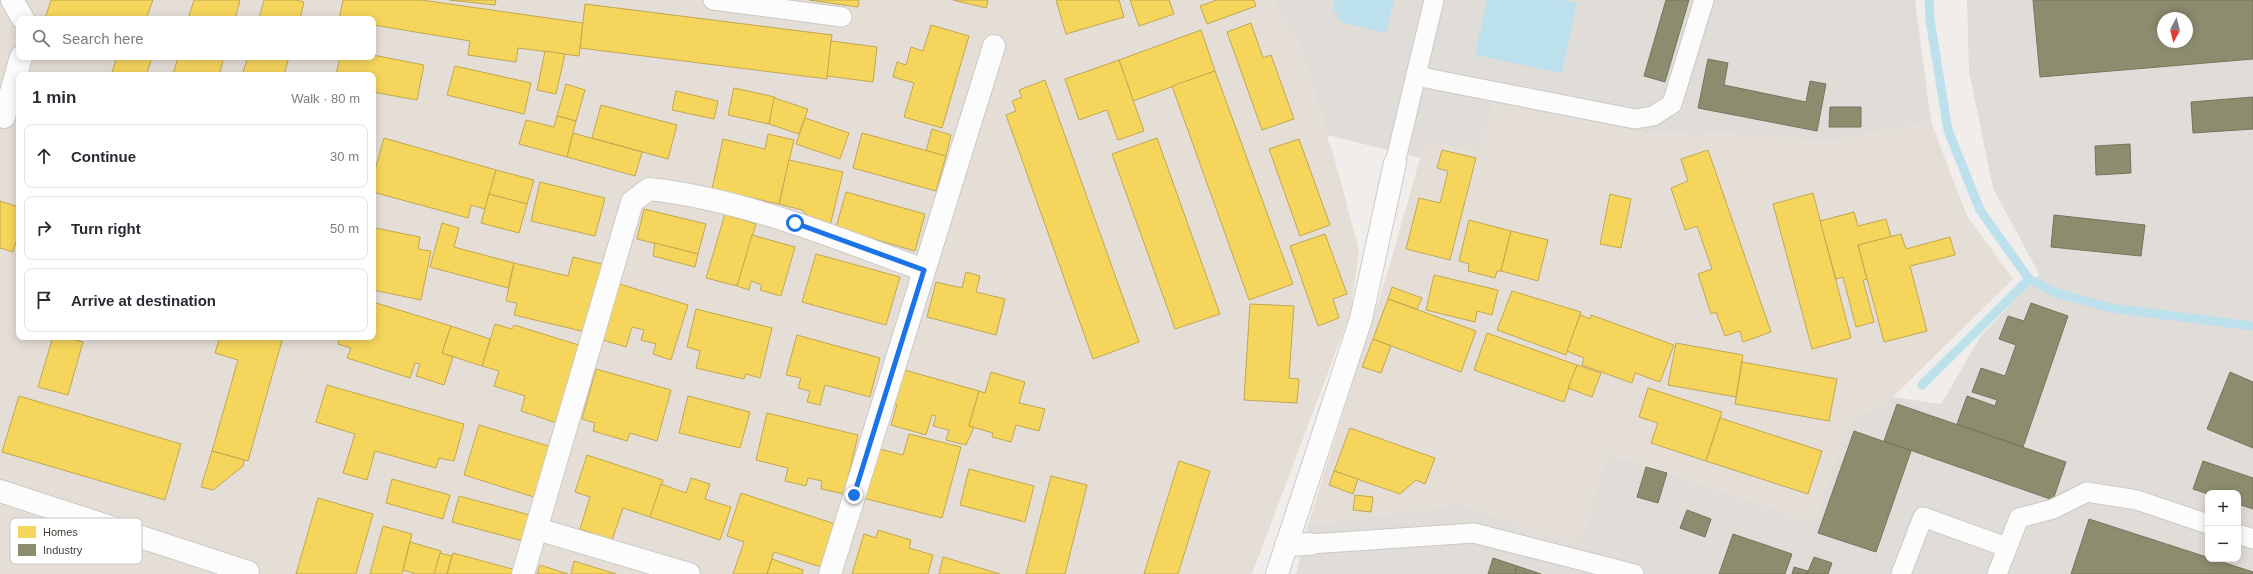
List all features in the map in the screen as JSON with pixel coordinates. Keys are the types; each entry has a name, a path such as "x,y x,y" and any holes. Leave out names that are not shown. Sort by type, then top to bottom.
{"street":[{"path":"12,0 21,16"},
{"path":"830,574 994,46"},
{"path":"17,72 20,60"},
{"path":"4,116 16,74"},
{"path":"1277,574 1361,319 1395,163"},
{"path":"524,574 632,202 649,189 681,193 795,223 924,270"},
{"path":"0,491 83,518"},
{"path":"537,529 689,574"},
{"path":"142,537 248,572"},
{"path":"1286,545 1310,544"}],"lane":[{"path":"713,0 842,17"},
{"path":"1395,163 1434,0"},
{"path":"1416,76 1635,119 1654,116 1672,104 1704,0"},
{"path":"1997,574 2006,547 2019,518 2053,509 2087,492 2136,500 2205,523"},
{"path":"1901,574 1923,517 2006,547"},
{"path":"1310,544 1474,533 1634,574"},
{"path":"2241,535 2253,539"}],"shaded area":[{"path":"0,0 1273,0 1298,43 1339,174 1359,251 1350,314 1252,574 0,574"},
{"path":"1273,0 1915,0 1931,122 1826,142 1749,135 1644,133 1493,103 1480,151 1427,142 1420,158 1327,135 1298,43"},
{"path":"1967,0 2253,0 2253,574 1296,574 1308,525 1458,504 1568,542 1576,541 1584,531 1608,453 1814,522 1850,420 1893,397 1941,404 1981,336 2039,274 1993,188 1969,71"},
{"path":"1493,103 1644,133 1749,135 1826,142 1931,122 1967,216 2013,279 1893,397 1850,420 1814,522 1609,453 1584,531 1576,541 1568,542 1458,504 1308,525 1391,261 1420,158 1427,142"}],"water":[{"path":"1335,0 1394,0 1386,33 1342,22 1333,8"},
{"path":"1487,0 1562,0 1577,3 1562,73 1475,55"}],"building: Homes":[{"path":"51,0 153,0 147,16 46,16"},
{"path":"194,0 240,0 236,16 189,16"},
{"path":"264,0 296,0 304,2 301,16 260,16"},
{"path":"343,0 421,0 583,23 579,56 518,48 516,62 468,55 470,41 376,25 376,16 340,16"},
{"path":"449,0 496,0 495,5"},
{"path":"809,0 859,0 858,7"},
{"path":"953,0 988,0 986,8"},
{"path":"1056,0 1119,0 1124,17 1066,34"},
{"path":"1130,0 1169,0 1174,14 1139,26"},
{"path":"1217,0 1254,0 1256,6 1207,24 1200,6"},
{"path":"585,4 832,35 827,79 580,48"},
{"path":"1251,23 1263,58 1271,55 1294,119 1262,130 1227,32"},
{"path":"931,25 969,36 942,128 904,117 914,83 893,77 897,62 906,65 911,47 923,51"},
{"path":"1201,30 1215,71 1133,101 1119,60"},
{"path":"831,41 877,47 873,82 827,76"},
{"path":"545,51 565,54 556,94 537,90"},
{"path":"376,56 424,65 417,100 376,93 376,72 337,72 339,60 376,60"},
{"path":"116,60 151,60 147,72 112,72"},
{"path":"177,60 223,60 220,72 174,72"},
{"path":"247,60 288,60 285,72 243,72"},
{"path":"1119,60 1144,131 1118,140 1107,110 1079,120 1065,79"},
{"path":"455,66 531,83 524,114 447,95"},
{"path":"1215,71 1293,284 1249,300 1172,86"},
{"path":"1045,80 1139,342 1093,359 1006,115 1016,111 1012,101 1022,97 1019,90"},
{"path":"566,84 585,90 576,121 557,116"},
{"path":"734,88 775,97 769,124 728,115"},
{"path":"676,91 718,101 714,119 672,110"},
{"path":"774,98 808,109 799,134 769,124"},
{"path":"601,105 677,125 668,159 592,138"},
{"path":"557,116 576,121 567,157 519,144 526,120 554,127"},
{"path":"805,118 849,133 840,159 796,144"},
{"path":"932,129 951,135 946,156 926,151"},
{"path":"573,133 642,152 635,176 567,157"},
{"path":"862,133 946,156 936,191 853,168"},
{"path":"768,134 794,140 779,204 712,189 723,139 765,149"},
{"path":"384,138 496,170 485,209 471,205 468,218 376,193 376,166"},
{"path":"1157,138 1220,314 1175,329 1112,154"},
{"path":"1299,139 1330,225 1300,236 1269,149"},
{"path":"1442,150 1476,158 1450,260 1406,249 1419,198 1440,203 1448,171 1437,168"},
{"path":"1708,150 1771,332 1743,342 1740,331 1725,336 1716,312 1711,314 1698,274 1712,269 1697,226 1685,230 1671,188 1688,181 1681,159"},
{"path":"789,160 843,172 830,226 811,219 802,210 779,204"},
{"path":"496,170 534,180 527,204 489,194"},
{"path":"540,182 605,198 595,236 531,221"},
{"path":"846,192 925,214 915,251 836,228"},
{"path":"1813,193 1851,338 1812,349 1773,204"},
{"path":"489,194 527,204 519,233 481,223"},
{"path":"1610,194 1631,199 1621,248 1600,244"},
{"path":"0,201 16,206 16,242 13,252 0,248"},
{"path":"644,209 706,224 698,254 637,239"},
{"path":"1854,212 1858,226 1886,219 1891,237 1858,245 1867,279 1863,280 1874,322 1856,327 1843,277 1836,279 1820,221"},
{"path":"725,214 756,224 737,286 706,278"},
{"path":"1469,220 1511,231 1501,271 1497,271 1495,278 1468,271 1469,264 1459,261"},
{"path":"442,223 459,228 454,247 514,263 508,288 430,267"},
{"path":"376,228 420,237 418,249 431,251 421,300 376,291"},
{"path":"1511,231 1548,240 1538,281 1501,271"},
{"path":"1325,234 1347,294 1333,299 1339,318 1318,326 1290,246"},
{"path":"1901,234 1906,249 1950,237 1955,255 1910,266 1927,331 1884,342 1858,245"},
{"path":"752,235 795,247 781,296 760,290 762,285 751,281 749,290 737,286"},
{"path":"655,243 698,254 695,267 653,256"},
{"path":"816,254 900,277 886,325 802,302"},
{"path":"573,257 602,264 586,332 514,315 517,303 506,301 514,263 568,276"},
{"path":"966,272 980,276 976,292 1005,299 996,335 927,317 936,282 962,288"},
{"path":"1434,275 1498,290 1492,315 1477,311 1475,322 1426,310"},
{"path":"613,282 688,305 671,360 653,354 656,344 641,340 644,330 632,327 626,347 596,338"},
{"path":"1392,287 1422,298 1417,309 1388,299"},
{"path":"1512,291 1581,312 1566,355 1497,330"},
{"path":"1388,299 1476,331 1461,372 1373,339"},
{"path":"376,303 451,326 442,353 453,357 444,385 416,376 420,364 415,363 410,378 347,358 351,348 338,344 339,340 376,340"},
{"path":"1250,304 1294,306 1289,378 1299,379 1297,403 1244,400"},
{"path":"696,309 772,328 760,378 746,374 744,379 696,368 700,351 687,347"},
{"path":"1580,315 1590,319 1591,315 1674,345 1660,382 1635,373 1632,383 1582,365 1584,358 1567,351"},
{"path":"495,324 512,329 514,325 582,346 557,423 521,411 525,396 494,386 499,371 482,366"},
{"path":"451,326 490,339 482,366 442,353"},
{"path":"1487,333 1577,365 1564,402 1474,370"},
{"path":"797,335 880,358 870,397 825,385 820,405 807,402 810,391 798,388 801,378 786,375"},
{"path":"1373,339 1391,346 1381,373 1362,367"},
{"path":"52,340 75,340 83,342 68,395 38,387"},
{"path":"219,340 282,340 248,461 212,451 238,360 215,353"},
{"path":"1676,343 1743,355 1736,397 1668,385"},
{"path":"1742,362 1837,379 1829,421 1735,404"},
{"path":"1577,365 1601,373 1592,397 1568,388"},
{"path":"596,369 671,390 657,441 630,433 627,441 593,431 595,423 582,419"},
{"path":"901,369 979,391 969,426 974,427 966,445 946,440 949,430 933,426 936,416 932,415 926,435 891,425 897,405 891,404"},
{"path":"991,372 1025,382 1019,403 1045,409 1039,431 1016,425 1011,442 992,437 993,433 969,426 979,391 985,393"},
{"path":"327,385 464,424 454,461 439,458 436,468 375,451 367,480 343,473 355,434 316,422"},
{"path":"1648,388 1722,412 1706,461 1651,443 1658,423 1639,417"},
{"path":"19,396 181,444 165,500 2,452"},
{"path":"688,396 750,412 740,448 679,433"},
{"path":"767,413 858,435 844,494 821,489 822,481 808,478 806,486 785,481 788,468 756,460"},
{"path":"1720,418 1822,451 1808,494 1706,461"},
{"path":"479,425 552,447 537,498 464,475"},
{"path":"1350,428 1435,458 1425,484 1416,480 1400,494 1334,471"},
{"path":"909,434 961,447 942,518 863,498 876,448 903,455"},
{"path":"212,451 244,460 243,466 213,490 201,487"},
{"path":"587,455 663,480 650,517 623,508 612,540 580,529 590,497 575,492"},
{"path":"1179,461 1210,471 1178,574 1144,574"},
{"path":"969,469 1034,486 1025,522 960,505"},
{"path":"1334,471 1358,479 1353,494 1329,485"},
{"path":"1051,476 1087,485 1065,574 1026,574"},
{"path":"691,478 710,484 705,499 731,507 720,540 650,517 661,484 686,493"},
{"path":"392,479 450,495 443,519 386,503"},
{"path":"741,493 835,524 821,567 774,552 767,574 733,574 744,542 727,536"},
{"path":"1355,495 1373,497 1371,512 1353,510"},
{"path":"459,496 530,515 523,541 452,522"},
{"path":"318,498 373,514 356,574 296,574"},
{"path":"383,526 412,534 402,574 370,574"},
{"path":"878,530 911,540 909,548 933,555 928,574 852,574 864,534 876,538"},
{"path":"410,542 441,551 434,574 416,574 403,570"},
{"path":"440,553 452,556 447,574 434,574"},
{"path":"453,553 516,570 514,574 447,574"},
{"path":"943,557 1000,574 939,574"},
{"path":"772,559 803,570 802,574 767,574"},
{"path":"574,561 616,574 571,574"},
{"path":"540,565 568,574 537,574"}],"building: Industry":[{"path":"1666,0 1689,0 1665,82 1644,76"},
{"path":"2033,0 2253,0 2253,59 2040,77"},
{"path":"1708,59 1728,63 1724,85 1806,102 1810,81 1826,84 1817,131 1698,108"},
{"path":"2253,97 2253,129 2193,133 2191,102"},
{"path":"1830,107 1861,107 1861,127 1829,127"},
{"path":"2130,144 2131,173 2096,175 2095,146"},
{"path":"2054,215 2145,225 2141,256 2051,247"},
{"path":"2031,303 2068,316 2023,447 1957,424 1967,396 1995,406 1997,400 1972,392 1981,368 2005,376 2016,345 1999,339 2008,316 2024,321"},
{"path":"2230,372 2253,382 2253,448 2207,429"},
{"path":"1897,404 2066,462 2053,500 1884,441"},
{"path":"1854,431 1911,451 1876,552 1818,533"},
{"path":"2203,461 2253,478 2253,509 2241,505 2241,490 2205,490 2205,493 2193,489"},
{"path":"1646,467 1667,473 1658,503 1637,497"},
{"path":"1687,510 1711,519 1705,537 1680,528"},
{"path":"2089,519 2205,556 2205,562 2222,562 2253,572 2253,574 2071,574"},
{"path":"1733,534 1792,554 1785,574 1719,574"},
{"path":"1814,557 1832,563 1828,574 1807,574"},
{"path":"1493,558 1517,566 1515,574 1488,574"},
{"path":"1517,566 1541,574 1515,574"},
{"path":"1794,567 1808,571 1807,574 1792,574"}],"waterway":[{"path":"1929,0 1930,20 1948,130 1980,210 2029,279 2056,293 2111,308 2253,326"},
{"path":"1922,385 2029,279"}],"route":[{"path":"795,223 924,270 854,495"}]}
